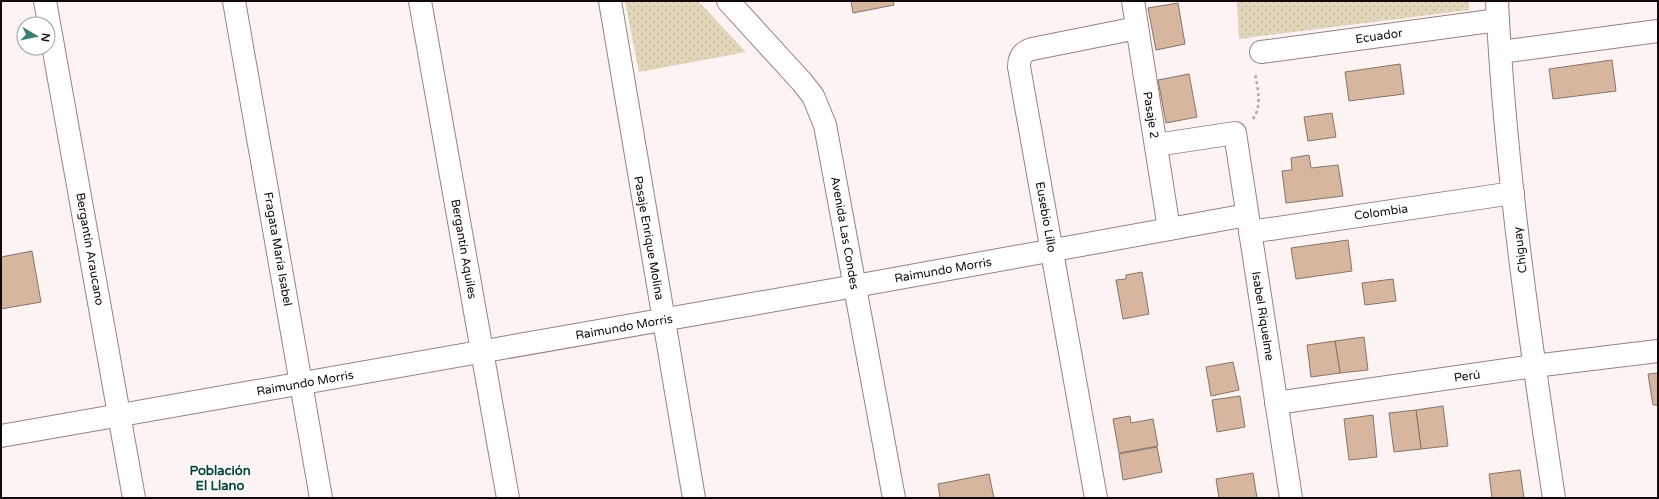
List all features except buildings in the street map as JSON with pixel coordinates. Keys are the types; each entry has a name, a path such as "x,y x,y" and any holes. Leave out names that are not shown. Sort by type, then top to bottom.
{"street":[{"name":"Bergantín Araucano","path":"45,1 134,498"},
{"name":"Fragata María Isabel","path":"234,1 321,498"},
{"name":"Bergantín Aquiles","path":"420,1 508,498"},
{"name":"Pasaje Enrique Molina","path":"610,1 694,498"},
{"name":"Avenida Las Condes","path":"728,1 791,68 813,96 820,111 829,143 894,498"},
{"name":"Pasaje 2","path":"1133,1 1169,229"},
{"name":"Chiguay","path":"1497,10 1513,193 1534,366 1554,498"},
{"name":"Ecuador","path":"1261,52 1497,10"},
{"name":"Eusebio Lillo","path":"1096,498 1019,67 1019,60 1025,51 1032,49 1137,28"},
{"path":"1500,52 1658,32"},
{"path":"1156,145 1235,133"},
{"name":"Isabel Riquelme","path":"1235,133 1291,498"},
{"name":"Colombia","path":"1248,223 1513,193"},
{"name":"Raimundo Morris","path":"1,436 855,286 1169,229 1248,223"},
{"name":"Perú","path":"1276,403 1534,366 1658,351"}],"path":[{"path":"1235,133 1250,123 1258,107 1259,96 1253,59 1255,55 1261,52"}],"shaded area":[{"path":"625,1 698,1 746,52 639,72"},
{"path":"1237,1 1469,1 1469,10 1239,39"}],"district":[{"name":"Población El Llano","path":"220,478"}]}
